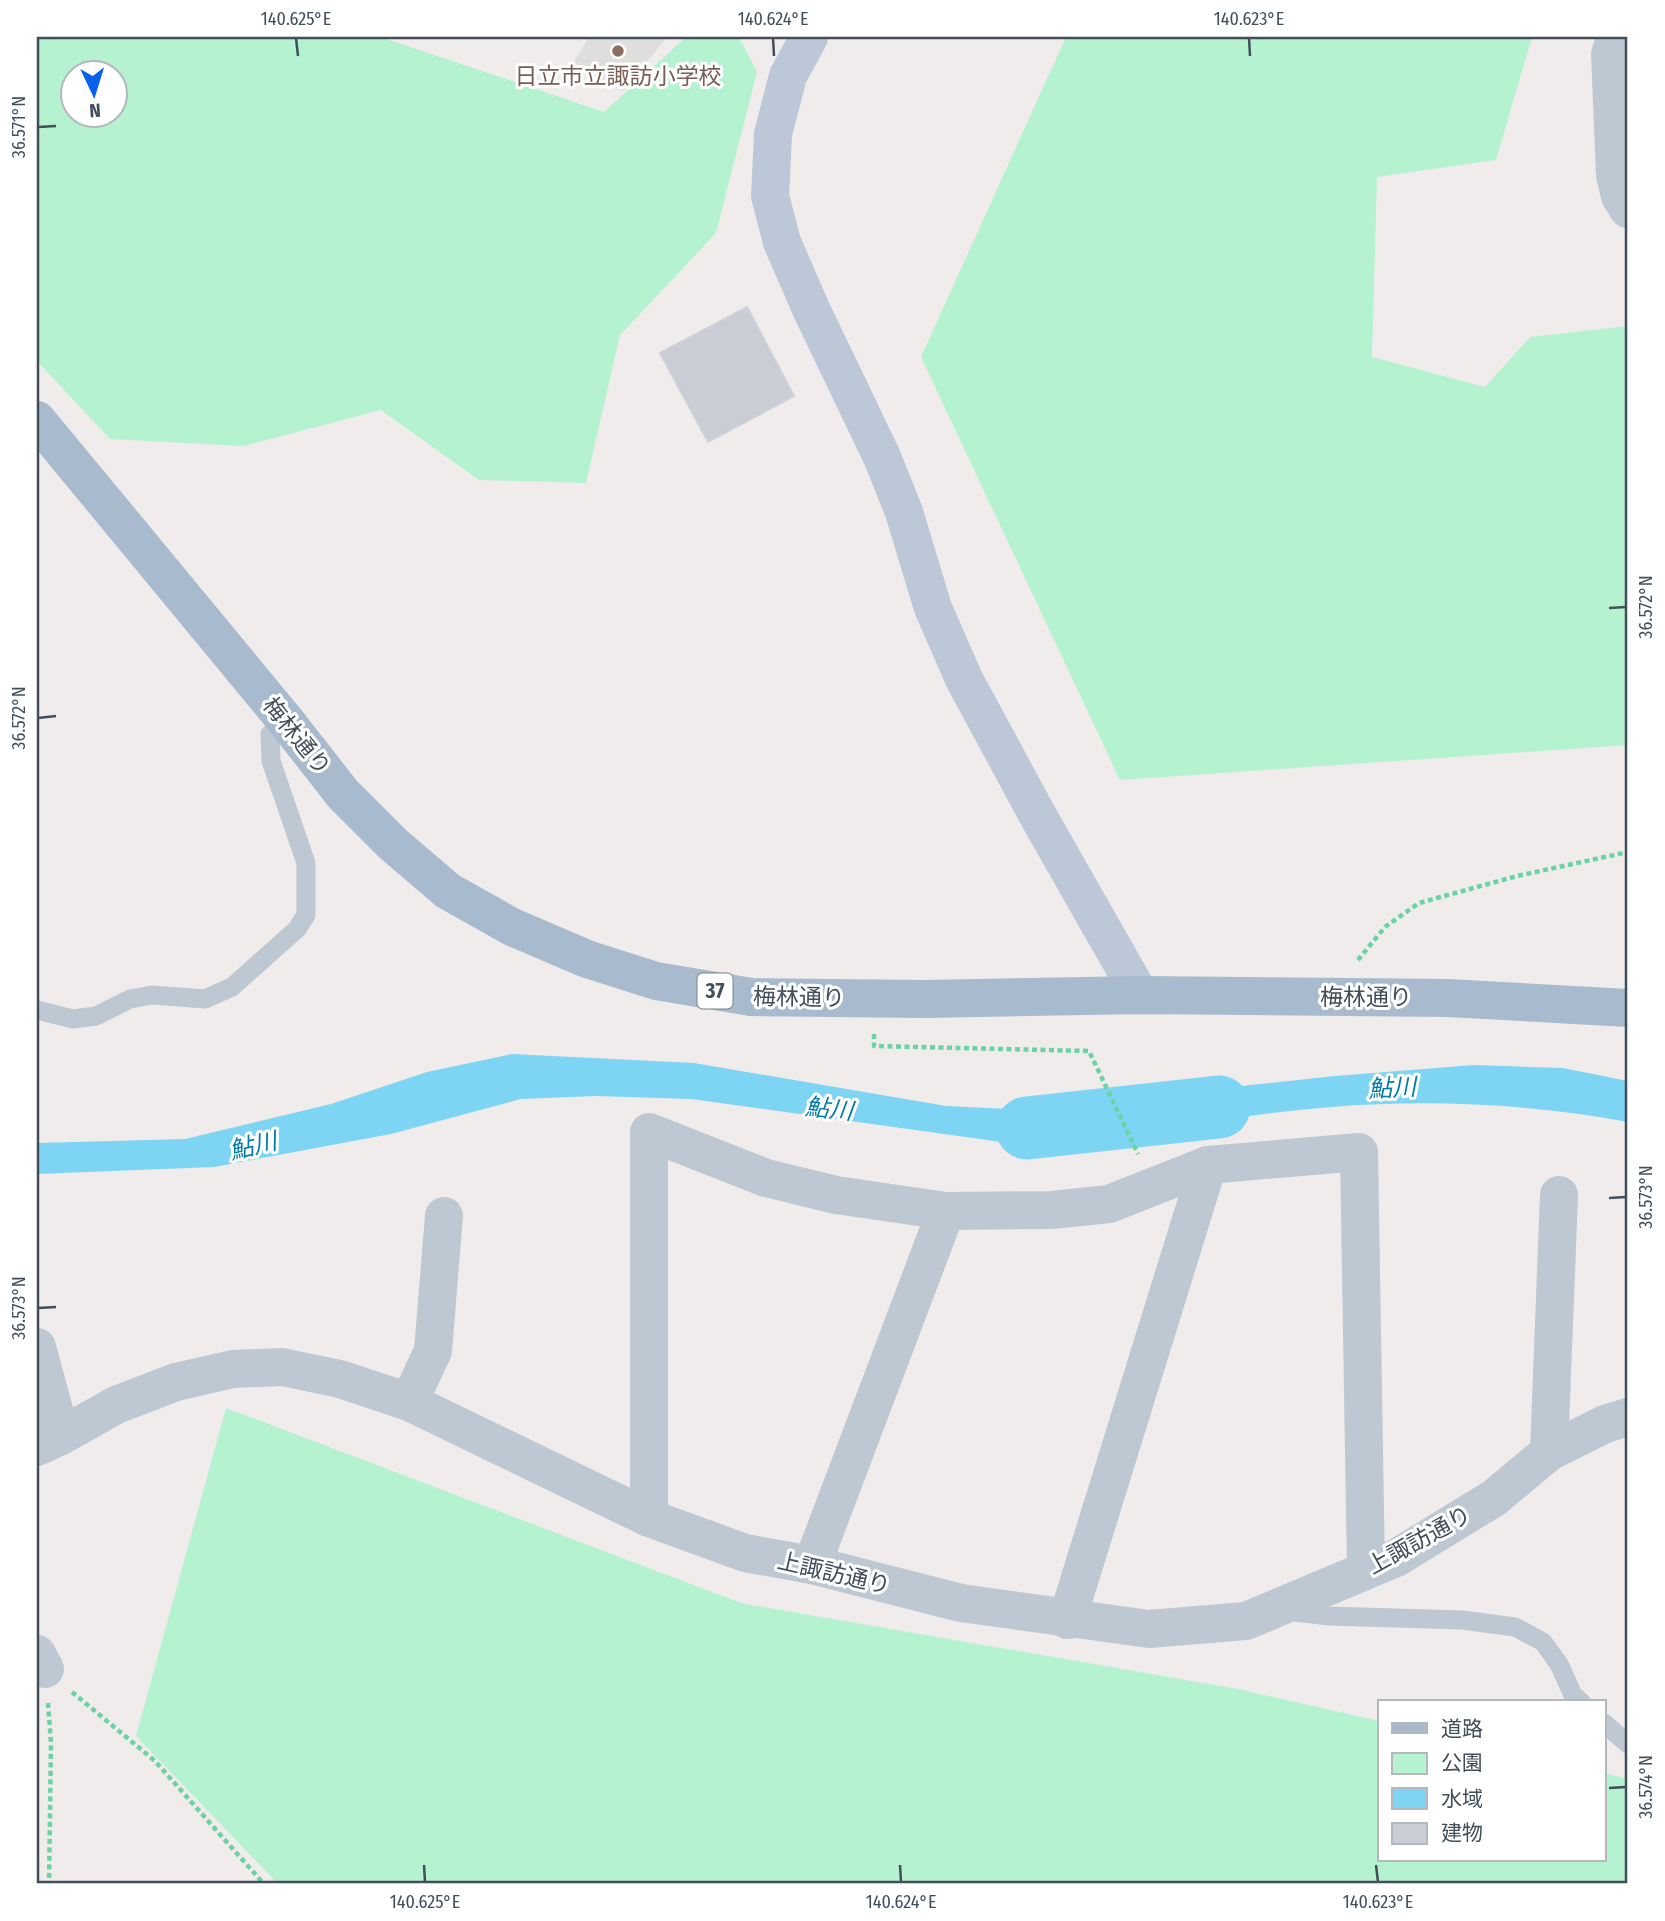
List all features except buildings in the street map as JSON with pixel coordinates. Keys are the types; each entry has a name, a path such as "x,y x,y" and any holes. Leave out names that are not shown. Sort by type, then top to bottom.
{"main road":[{"name":"梅林通り","path":"37,420 343,794 393,844 448,891 512,926 587,959 656,981 751,997 923,999 1140,995 1448,998 1628,1008"}],"street":[{"path":"809,37 789,76 774,134 770,196 782,242 882,457 904,512 933,608 964,679 1140,995"},
{"path":"1618,48 1615,175 1620,196 1628,209"},
{"path":"649,1518 649,1132 766,1178 836,1195 946,1211 1052,1210 1109,1203 1208,1165 1359,1152 1366,1570"},
{"path":"1067,1620 1208,1165"},
{"path":"1549,1452 1559,1195"},
{"path":"812,1566 946,1211"},
{"path":"409,1402 433,1351 444,1216"},
{"path":"37,1347 49,1441"},
{"name":"上諏訪通り","path":"49,1441 116,1405 176,1382 233,1369 282,1367 340,1379 409,1402 649,1518 745,1553 812,1566 961,1604 1149,1629 1246,1621 1396,1558 1494,1498 1549,1452 1605,1424 1628,1417"}],"lane":[{"path":"37,1010 73,1019 96,1016 130,999 152,995 205,999 232,987 297,929 306,915 306,863 271,761 270,734 285,720"},
{"path":"1272,1610 1329,1616 1462,1620 1516,1627 1543,1643 1559,1664 1573,1695 1579,1700"},
{"path":"1606,1725 1628,1744"}],"path":[{"path":"1352,967 1385,927 1419,903 1517,876 1628,852"},
{"path":"873,1030 874,1046 1088,1051 1142,1163"},
{"path":"41,1662 112,1727 155,1761 264,1884"},
{"path":"41,1662 51,1743 49,1884"}],"shaded area":[{"name":"日立市立諏訪小学校","path":"589,37 667,37 623,91 572,65"}],"green space":[{"path":"37,37 380,37 604,112 686,37 739,37 757,72 716,233 620,335 586,483 479,480 381,410 244,446 110,439 37,361"},
{"path":"1066,37 1532,37 1496,160 1377,177 1372,357 1485,387 1530,337 1628,326 1628,745 1120,780 921,357"},
{"path":"226,1408 741,1603 1238,1689 1378,1721 1378,1862 1606,1862 1606,1774 1628,1779 1628,1884 278,1884 136,1736"}],"water":[{"path":"512,1054 694,1063 946,1106 1031,1110 1105,1103 1123,1138 1063,1148 1045,1148 691,1099 595,1096 521,1099 391,1134 214,1167 37,1174 37,1143 185,1139 331,1104 427,1072"},
{"path":"1474,1065 1563,1068 1628,1081 1628,1122 1518,1107 1406,1103 1284,1112 1142,1132 1127,1098 1335,1076"}],"waterway":[{"name":"鮎川","path":"1027,1128 1219,1107"}],"place":[{"name":"日立市立諏訪小学校","path":"618,51"}]}
